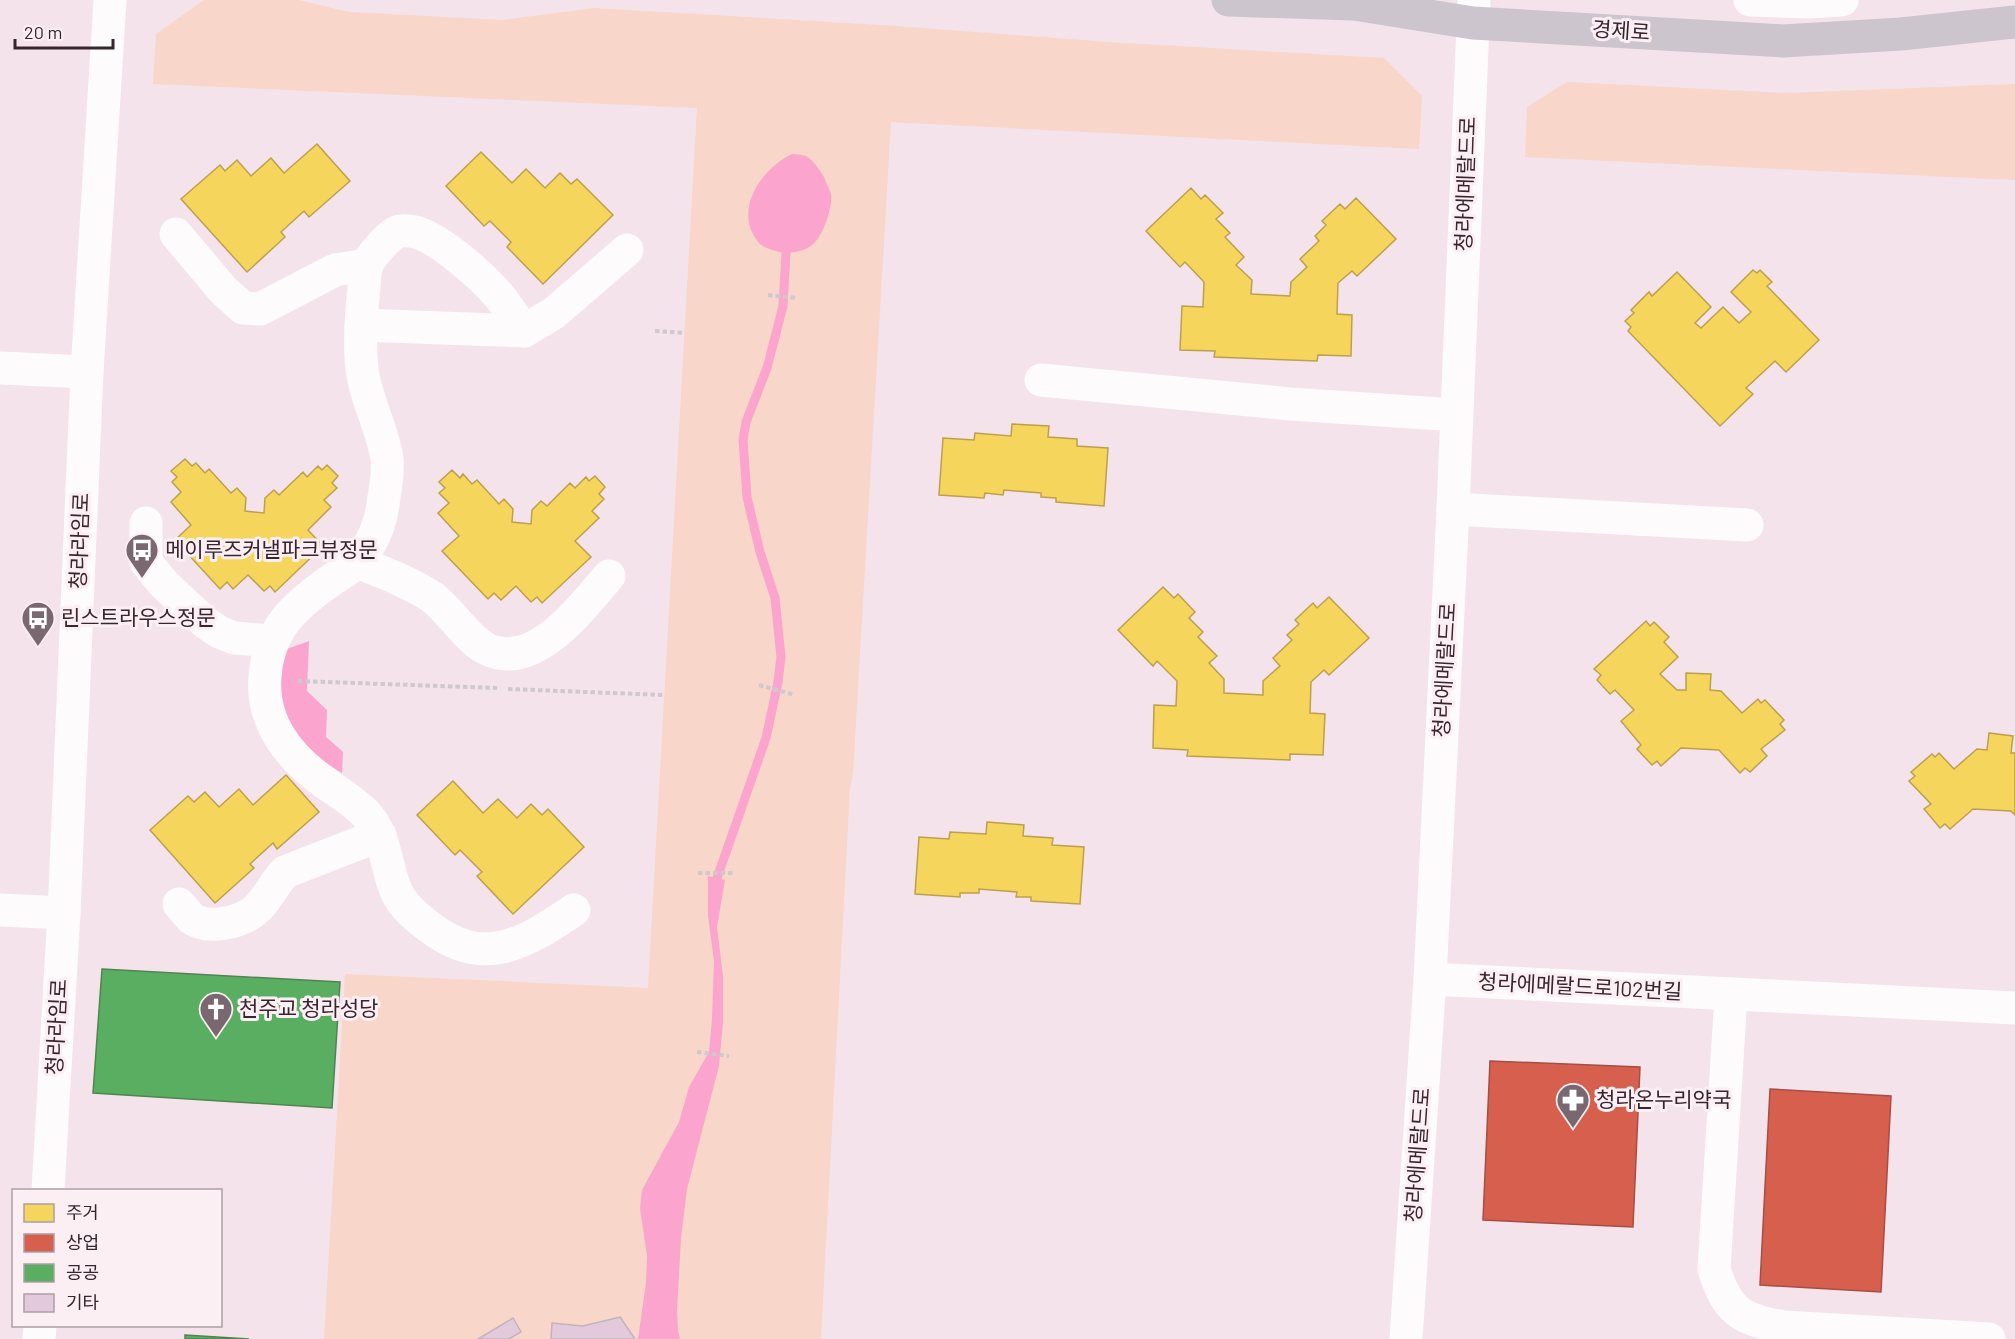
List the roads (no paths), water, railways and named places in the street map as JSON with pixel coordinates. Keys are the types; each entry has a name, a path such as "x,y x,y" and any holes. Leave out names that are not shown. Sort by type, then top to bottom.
{"main road":[{"name":"경제로","path":"1228,0 1474,11 1783,42 1901,34 2015,22"}],"street":[{"name":"청라라임로","path":"48,1189 64,913 87,372 110,0"},
{"path":"1432,0 1474,11"},
{"path":"1750,0 1808,2 1842,0"},
{"name":"청라에메랄드로","path":"1406,1339 1430,979 1474,11"},
{"path":"524,331 500,297 468,265 432,239 412,231 396,232 383,243 367,265 361,325 362,371 387,461 382,515 371,541 357,562 298,605 283,621 272,641 264,680 266,705 270,719 289,750 303,765 366,814 380,835 398,895 413,915 453,943 474,948 497,948 518,944 538,934 574,910"},
{"path":"176,234 223,290 243,308 260,309 335,270 367,265"},
{"path":"361,325 524,331 554,313 627,250"},
{"path":"0,368 87,372"},
{"path":"1041,380 1291,404 1456,415"},
{"path":"1453,509 1747,525"},
{"path":"146,523 146,562 163,583 184,603 219,632 234,638 272,641"},
{"path":"357,562 419,589 441,605 484,647 504,655 539,646 576,615 609,576"},
{"path":"179,904 192,918 205,924 238,919 253,912 285,872 380,835"},
{"path":"0,910 64,913"},
{"name":"청라에메랄드로102번길","path":"1430,979 2015,1008"},
{"path":"1731,995 1714,1269 1720,1289 1740,1314 1760,1323 1784,1327 1989,1339"}],"waterway":[{"path":"717,878 766,738 781,657 775,598 760,552 747,497 743,440 746,422 767,368 783,306 786,253"}],"place":[{"name":"메이루즈커낼파크뷰정문","path":"142,579"},
{"name":"린스트라우스정문","path":"38,647"},
{"name":"천주교 청라성당","path":"216,1038"},
{"name":"청라온누리약국","path":"1573,1129"}]}
